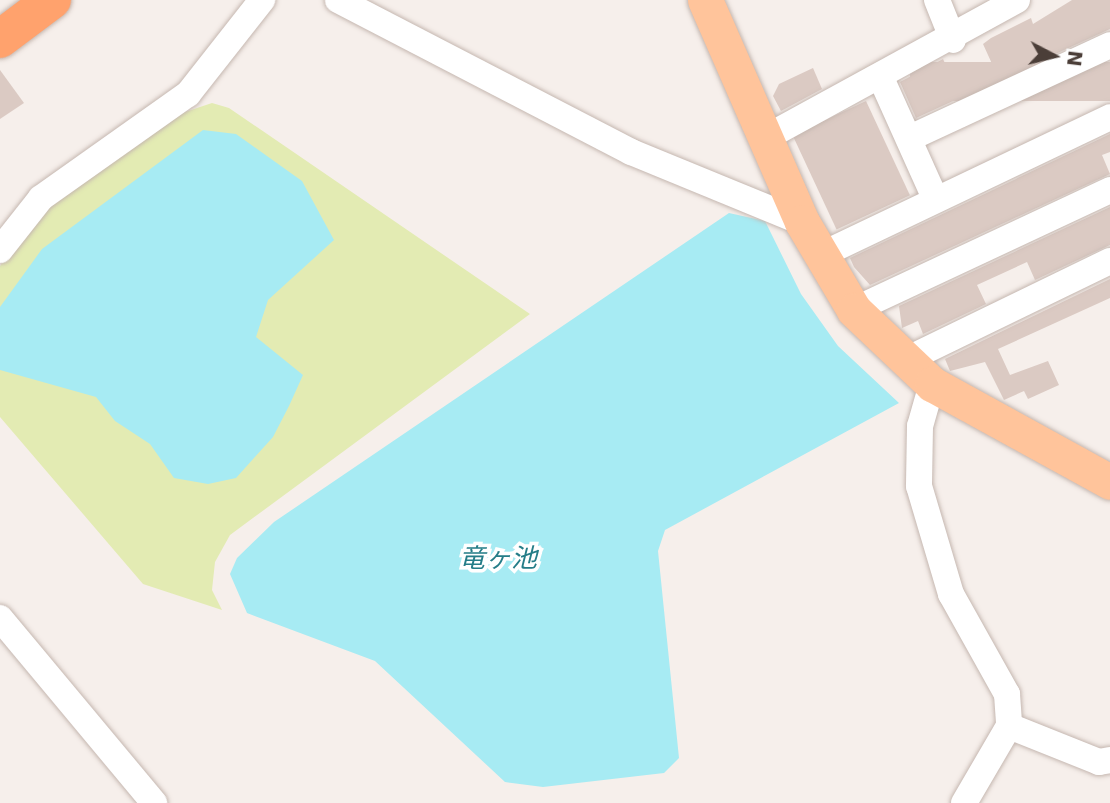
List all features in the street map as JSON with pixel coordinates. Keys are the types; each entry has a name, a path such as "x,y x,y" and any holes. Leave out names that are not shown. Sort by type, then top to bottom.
{"highway":[{"path":"0,39 56,4"}],"main road":[{"path":"705,0 802,222 819,256 854,310 904,361 932,384 1110,482"}],"street":[{"path":"0,250 41,198 188,94 262,0"},
{"path":"338,0 631,152 802,222"},
{"path":"936,0 953,40"},
{"path":"767,137 953,40 1017,0"},
{"path":"912,137 1110,45"},
{"path":"881,78 912,137 935,198"},
{"path":"819,256 935,198 1110,117"},
{"path":"854,310 1110,190"},
{"path":"904,361 1110,261"},
{"path":"932,384 920,426 919,486 951,594 1007,694 1009,726 964,803"},
{"path":"0,618 153,803"},
{"path":"1009,726 1099,762 1110,760"}],"green space":[{"path":"212,103 229,108 530,314 230,535 215,562 212,590 222,610 143,584 0,417 0,266 30,223 161,120"}],"water":[{"path":"203,130 236,134 302,181 334,240 268,300 256,337 303,375 273,437 236,478 208,484 174,478 150,444 115,421 96,397 0,370 0,307 42,249"},
{"name":"竜ヶ池","path":"729,213 765,221 801,294 838,346 899,403 665,530 658,551 679,758 664,773 543,787 505,782 375,661 247,613 230,574 237,558 274,522"}],"building":[{"path":"1072,0 1110,0 1110,29 916,118 900,82 943,59 955,85 993,66 983,44 991,38 1031,18 1033,24"},
{"path":"910,62 1110,62 1110,101 910,101"},
{"path":"813,68 822,89 781,111 773,96 779,84"},
{"path":"0,70 24,103 0,119"},
{"path":"866,101 910,195 837,229 793,135"},
{"path":"1110,134 1110,152 1102,155 1110,174 870,285 854,267 850,258"},
{"path":"1110,207 1110,245 1035,280 1027,262 977,285 986,304 923,334 918,321 902,328 899,306"},
{"path":"1110,279 1110,298 998,349 1010,375 1048,361 1059,385 1028,399 1024,391 1004,400 985,362 950,371 945,359"}]}
